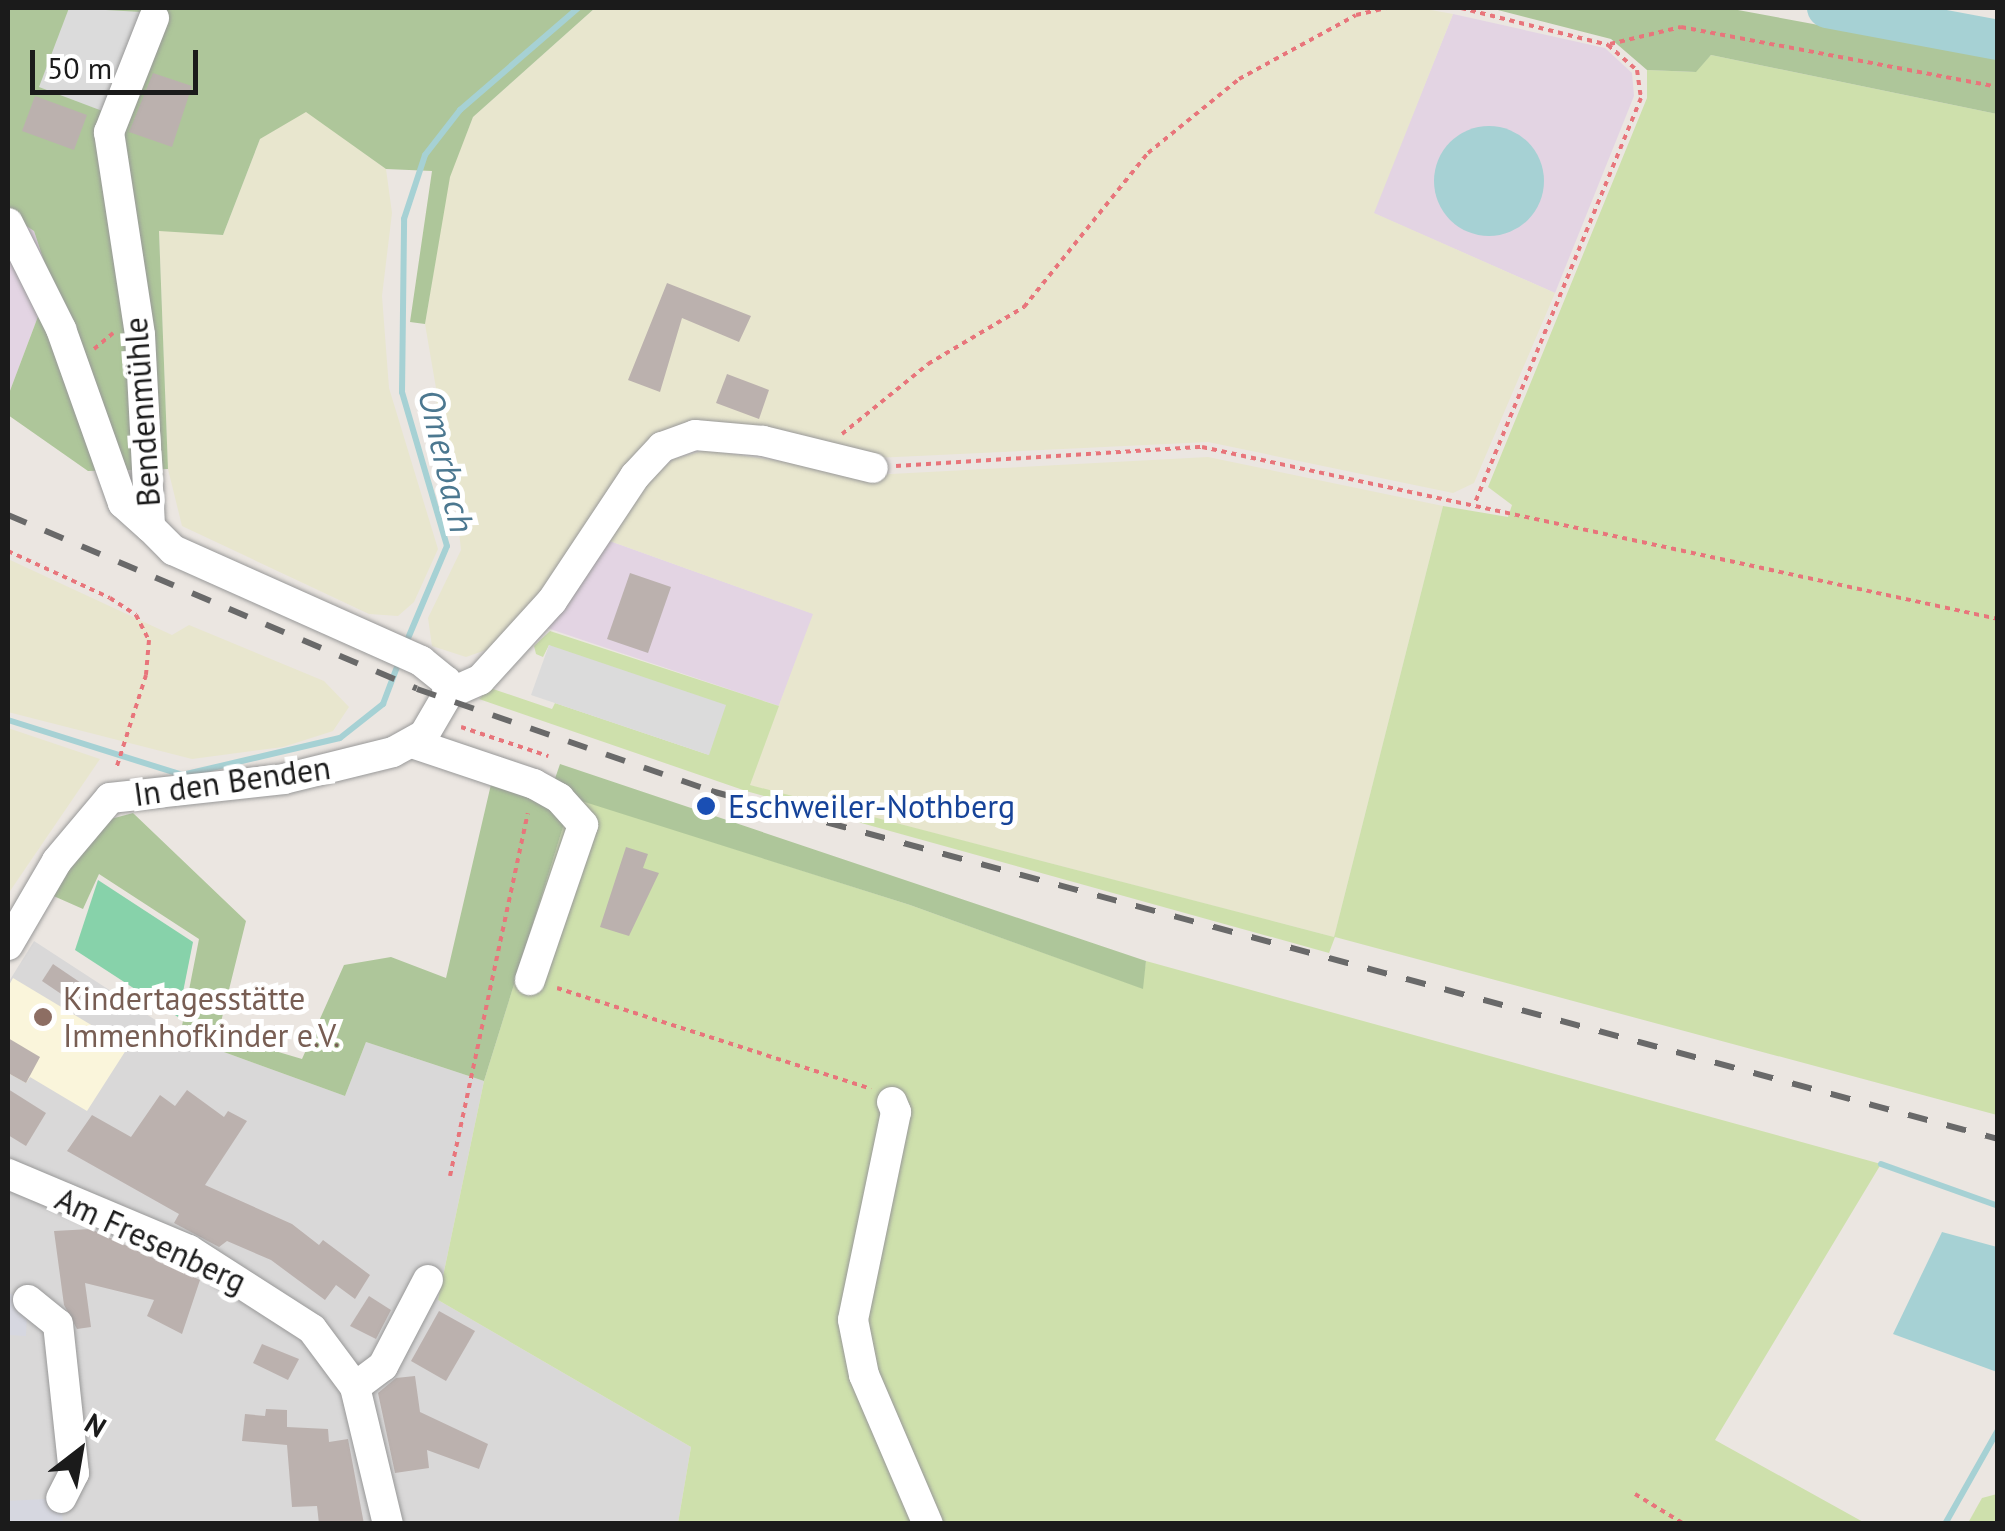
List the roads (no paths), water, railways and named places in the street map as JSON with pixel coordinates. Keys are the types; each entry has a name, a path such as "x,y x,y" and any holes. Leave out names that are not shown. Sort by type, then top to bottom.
{"street":[{"name":"Bendenmühle","path":"154,18 109,132 140,335 150,526 173,550 373,643 436,687"},
{"path":"8,223 78,374 122,502 150,526"},
{"name":"In den Benden","path":"8,945 57,861 110,798 284,779 412,743 436,687 480,680 552,601 634,476 662,448 695,435 763,441 818,458 873,468"},
{"path":"412,743 432,755 534,784 560,798 583,825 530,980"},
{"path":"892,1102 896,1112 853,1320 864,1375 928,1524"},
{"name":"Am Fresenberg","path":"8,1174 240,1279 312,1329 355,1387 388,1524"},
{"path":"355,1387 384,1366 428,1280"},
{"path":"28,1300 58,1324 74,1473 62,1498"}],"water":[{"path":"1489,126 1510,131 1528,142 1539,160 1544,181 1539,202 1528,220 1510,231 1489,236 1468,231 1450,220 1439,202 1434,181 1439,160 1450,142 1468,131"},
{"path":"1942,1232 1997,1247 1997,1372 1893,1334"}],"waterway":[{"name":"Omerbach","path":"406,643 447,546 402,392 404,219 425,155 460,110 578,8"},
{"path":"1827,8 1998,40"},
{"name":"Omerbach","path":"8,720 182,775 340,738 383,704 400,659"},
{"path":"1881,1164 1998,1206"},
{"path":"1945,1524 1998,1430"}],"railway":[{"path":"8,515 417,689 711,791 1998,1139"}],"place":[{"name":"Eschweiler-Nothberg","path":"706,806"},
{"name":"Kindertagesstätte Immenhofkinder e.V.","path":"43,1017"}]}
